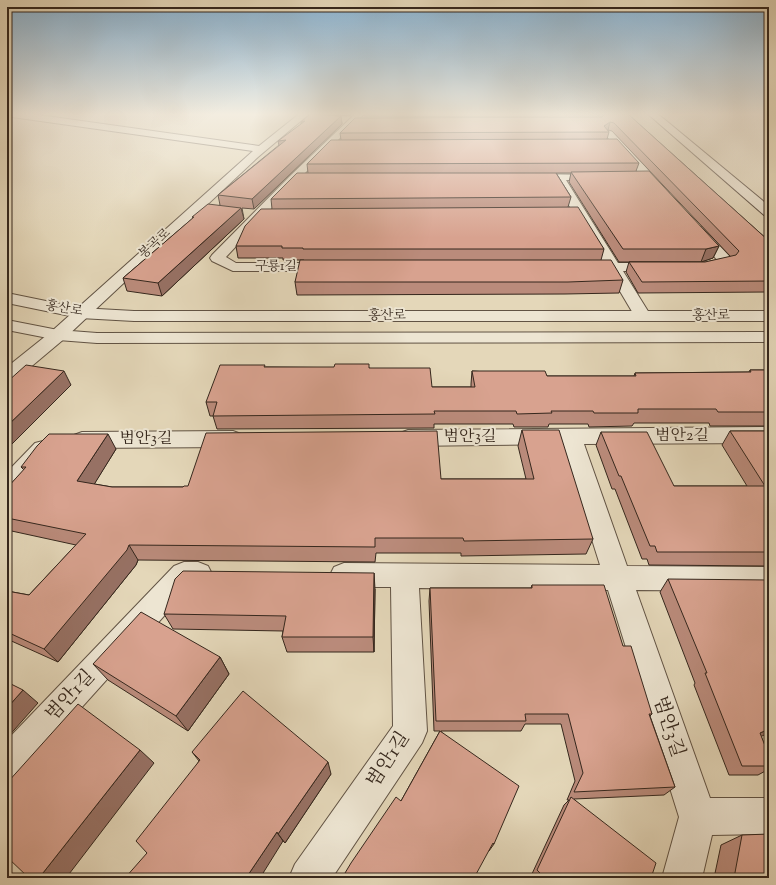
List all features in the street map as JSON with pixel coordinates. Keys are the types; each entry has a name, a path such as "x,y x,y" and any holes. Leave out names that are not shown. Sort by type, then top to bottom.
{"street":[{"name":"봉곡로","path":"7,377 58,335 80,313 253,155"},
{"name":"구룡1길","path":"317,155 217,258 233,267 344,267"},
{"path":"629,155 669,199"},
{"path":"701,155 769,212"},
{"path":"518,177 610,177"},
{"path":"558,177 643,316"},
{"path":"633,177 648,177"},
{"path":"294,178 310,178"},
{"path":"195,208 209,209"},
{"path":"565,213 581,213"},
{"path":"245,214 275,215"},
{"path":"690,222 726,262 707,265"},
{"path":"574,267 672,267"},
{"name":"홍산로","path":"7,298 80,313 173,317 769,316"},
{"name":"홍산로","path":"7,325 58,335 97,338 769,337"},
{"name":"범안2길","path":"571,437 769,435"},
{"name":"범안3길","path":"388,438 571,437 698,817"},
{"name":"범안3길","path":"7,487 52,440 252,439"},
{"name":"범안1길","path":"7,765 184,574 224,574"},
{"path":"318,575 769,579"},
{"name":"범안1길","path":"309,878 410,731 405,576"},
{"path":"682,878 698,817 769,816"}],"building":[{"path":"267,155 299,155 252,199 218,195"},
{"path":"316,155 632,155 639,163 307,164"},
{"path":"646,155 674,155 769,241 769,281 642,282 629,262 705,262 736,255 739,251"},
{"path":"649,171 719,246 706,249 623,249 571,172"},
{"path":"297,173 556,173 571,197 271,199"},
{"path":"208,204 241,208 158,283 123,278 194,217 192,217"},
{"path":"578,207 604,249 303,249 282,248 282,246 236,246 245,226 261,209"},
{"path":"300,260 611,260 623,280 568,282 295,282"},
{"path":"335,364 369,364 369,368 430,368 432,387 475,387 472,371 545,371 547,376 636,376 635,373 751,372 750,370 769,370 769,412 718,412 716,409 638,409 638,413 551,411 552,413 517,414 516,411 434,411 435,414 213,416 217,402 206,402 220,365 265,365 264,367 334,367"},
{"path":"26,365 64,371 7,426 7,382"},
{"path":"522,430 559,430 593,539 464,541 463,538 375,538 375,547 129,545 127,550 44,649 7,632 7,591 29,595 86,534 7,518 7,488 26,467 21,467 37,446 49,434 108,434 77,481 112,487 183,487 188,486 206,433 437,431 441,479 534,479"},
{"path":"730,431 769,431 769,552 657,552 655,546 650,546 601,432 647,432 674,486 765,486"},
{"path":"183,571 374,573 373,637 282,637 286,616 164,614 175,579"},
{"path":"668,579 769,580 769,729 760,733 769,756 769,766 742,766 705,673 707,673"},
{"path":"532,585 604,585 623,646 631,646 652,714 649,714 675,787 574,792 583,773 568,714 525,714 526,721 436,721 430,588 532,588"},
{"path":"141,612 220,657 176,716 93,664"},
{"path":"7,682 23,690 7,708"},
{"path":"243,691 328,762 278,834 277,832 246,878 125,878 147,853 136,841 200,760 192,752"},
{"path":"78,704 140,750 39,878 29,878 7,857 7,783"},
{"path":"440,731 519,786 494,844 493,843 474,878 342,878 396,797 401,801"},
{"path":"571,797 656,863 651,878 542,878 543,876 537,870"},
{"path":"769,834 769,878 734,878 742,835"}]}
